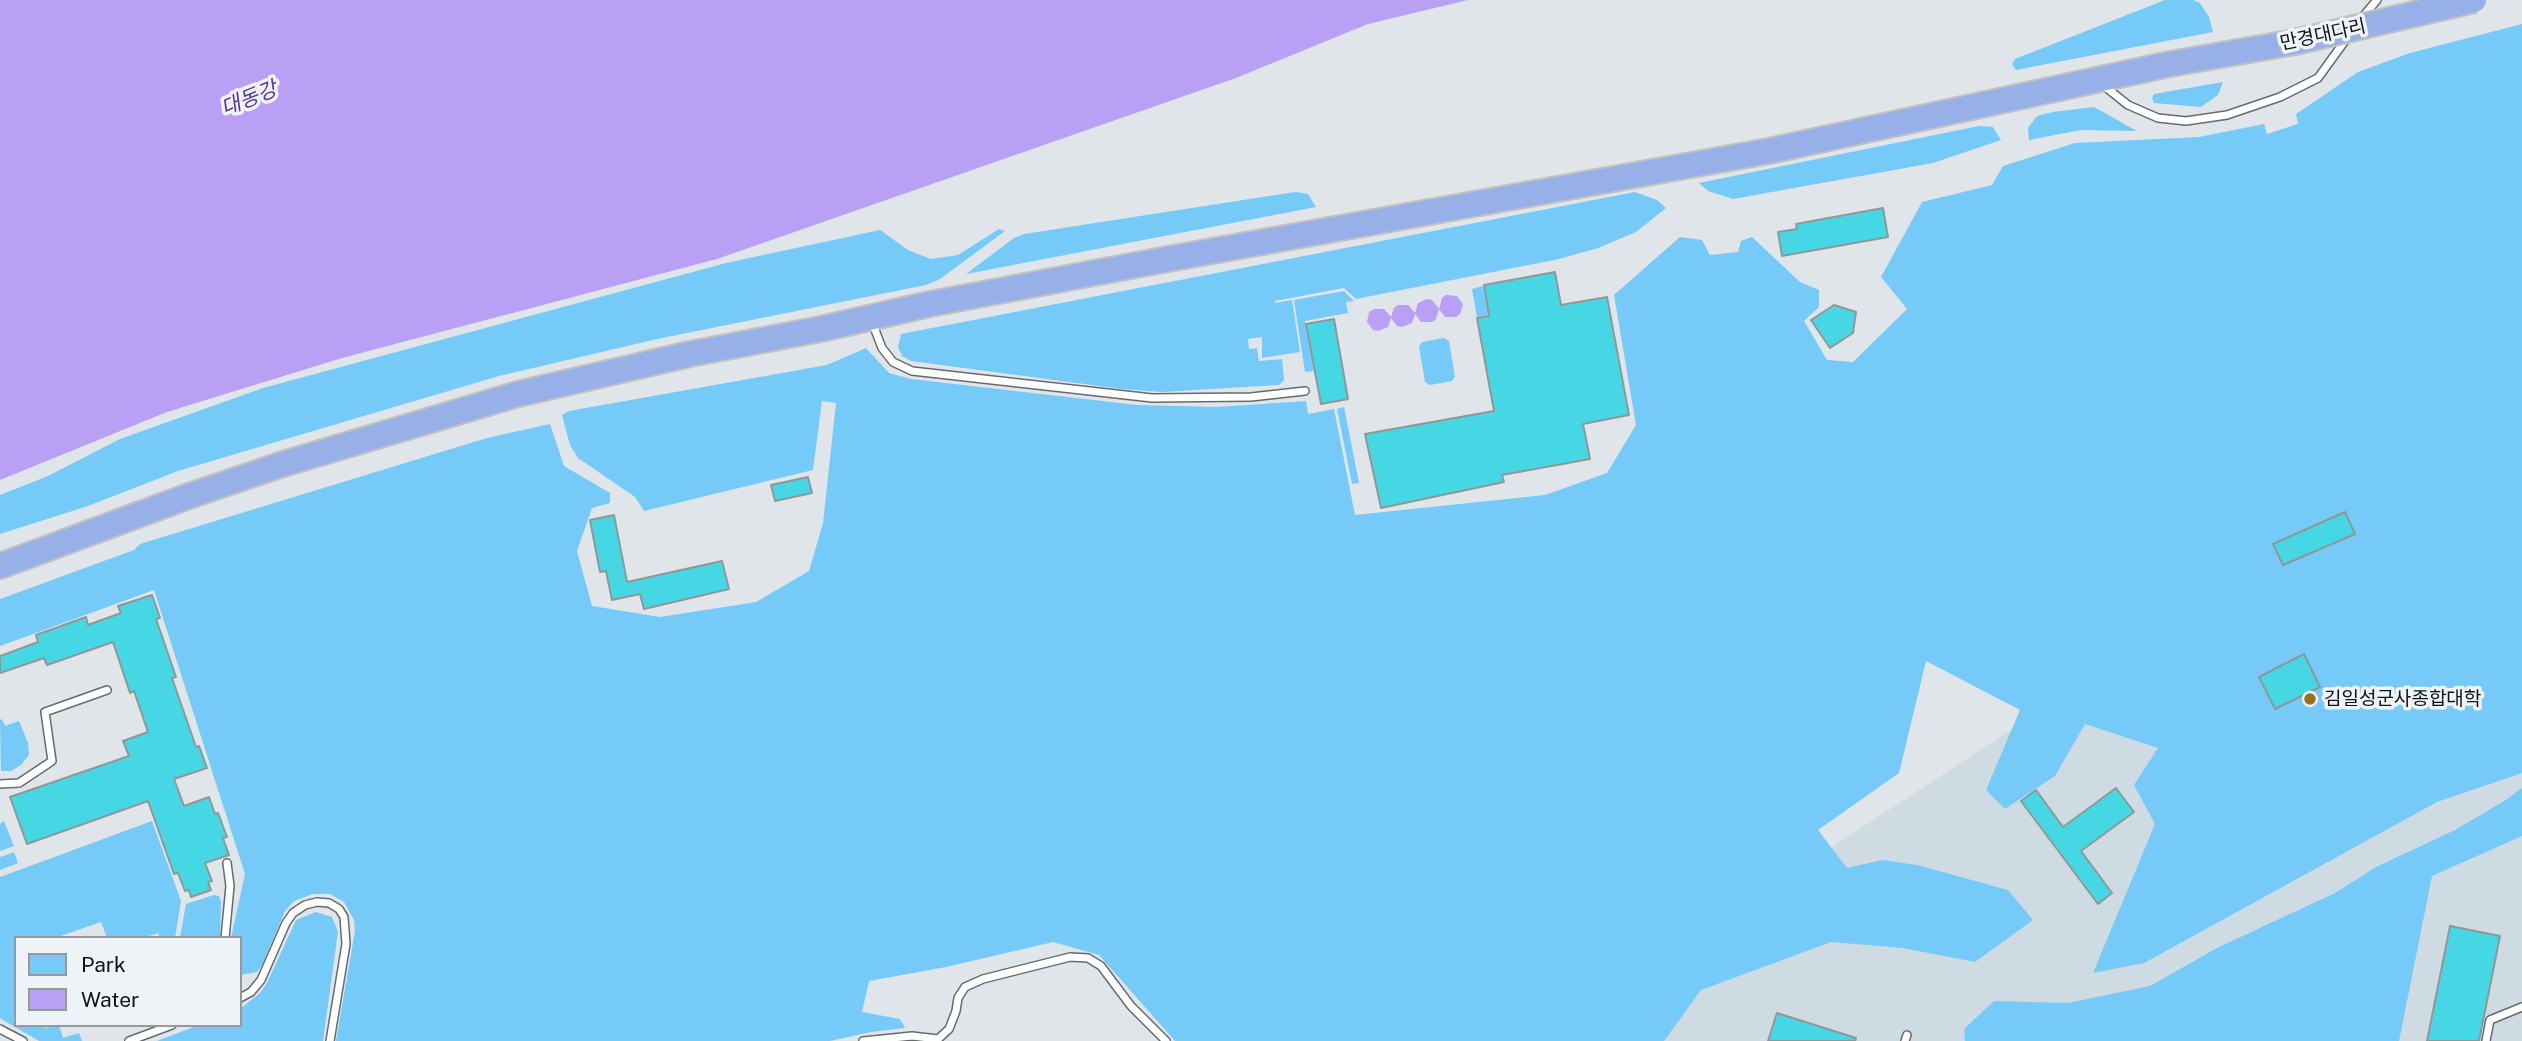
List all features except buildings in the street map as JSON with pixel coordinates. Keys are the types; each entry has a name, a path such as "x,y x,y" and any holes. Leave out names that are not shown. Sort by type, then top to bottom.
{"highway":[{"name":"만경대다리","path":"0,566 283,464 518,394 690,354 1154,261 1769,151 2170,64 2295,42 2474,0"}],"lane":[{"path":"2097,80 2128,105 2158,118 2186,121 2227,115 2280,97 2318,78 2377,0"},
{"path":"870,318 882,348 893,362 912,371 1152,398 1251,397 1305,391"},
{"path":"0,784 19,783 52,761 45,712 107,690"},
{"path":"225,936 230,886 227,863"},
{"path":"242,997 251,992 261,980 293,913 304,905 329,903 339,909 344,917 346,932 330,1041"},
{"path":"863,1041 912,1036 937,1040 949,1029 958,998 965,987 983,979 1070,957 1088,958 1101,966 1131,1006 1166,1041"},
{"path":"2486,1041 2490,1020 2522,1007"},
{"path":"130,1041 167,1027"},
{"path":"0,1029 23,1041"}],"shaded area":[{"name":"김일성군사종합대학","path":"2522,408 2522,1041 1487,1041 1679,947 2011,730 2186,667"}],"green space":[{"path":"2165,0 2193,0 2200,3 2209,17 2213,32 2016,70 2012,64 2015,59"},
{"path":"2522,24 2522,773 2437,802 2144,963 2093,973 2155,824 2134,785 2158,748 2085,724 2055,776 2005,809 1986,790 2020,710 1926,661 1899,773 1818,830 1847,868 1882,860 1917,865 2008,890 2033,920 1975,962 1903,948 1831,942 1701,990 1664,1041 1175,1041 1099,955 1053,942 946,967 869,981 862,1012 900,1019 905,1028 830,1041 336,1041 355,931 354,920 344,902 330,894 313,894 294,901 285,911 262,965 257,972 242,975 242,936 231,936 245,874 154,590 0,646 0,599 134,550 140,544 487,438 550,424 564,466 610,493 610,503 592,508 577,551 592,606 660,617 756,602 809,571 823,523 836,403 822,401 813,470 644,511 635,497 578,458 570,445 562,415 569,411 827,365 866,348 889,373 911,379 1137,405 1217,407 1306,401 1308,414 1334,409 1355,515 1545,495 1607,473 1636,425 1614,295 1680,237 1702,240 1710,255 1738,252 1741,241 1752,237 1800,282 1819,290 1819,307 1804,321 1827,360 1853,362 1907,309 1881,277 1922,202 1992,185 2003,166 2075,143 2199,137 2264,124 2267,134 2298,124 2296,114 2358,72 2410,53"},
{"path":"2223,82 2218,95 2201,107 2154,103 2152,98 2154,94"},
{"path":"2094,107 2137,131 2081,130 2029,140 2028,128 2037,116"},
{"path":"1979,126 1993,127 2001,140 1933,163 1733,199 1708,191 1699,183"},
{"path":"1295,192 1308,194 1316,207 966,274 1014,238 1024,234"},
{"path":"1635,192 1657,200 1666,208 1636,232 1598,248 1559,259 1356,299 1344,288 1275,301 1292,300 1300,352 1262,358 1262,337 1248,339 1249,349 1257,348 1259,361 1282,359 1284,380 1279,385 1162,392 1122,389 911,361 902,356 898,347 901,334"},
{"path":"999,229 1005,231 940,279 926,285 657,339 499,376 178,471 88,506 0,534 0,495 48,476 120,439 263,388 726,263 880,230 908,250 931,259 958,255"},
{"path":"1483,286 1488,315 1477,317 1472,289"},
{"path":"1344,291 1354,301 1346,302 1348,313 1305,321 1314,371 1305,372 1294,300"},
{"path":"1444,338 1449,341 1455,377 1452,381 1430,385 1425,382 1419,347 1422,342"},
{"path":"1344,407 1359,483 1352,484 1337,409"},
{"path":"2,719 5,726 19,721 28,743 29,755 21,765 11,771 1,771"},
{"path":"2522,788 2522,836 2432,876 2399,1041 1965,1041 1964,1029 1994,1001 2068,1003 2150,986 2217,948 2335,893 2376,867 2455,830"},
{"path":"4,821 14,846 0,851 0,824"},
{"path":"152,821 181,901 175,936 159,936 158,933 149,936 106,936 101,922 61,936 14,936 14,1026 0,1018 0,877"},
{"path":"14,852 18,863 0,870 0,857"},
{"path":"214,895 219,896 220,936 180,936 186,904"},
{"path":"316,912 332,917 338,932 323,1041 157,1041 194,1027 242,1027 242,1007 260,993 267,983 296,920"},
{"path":"15,1027 60,1027 63,1038 79,1033 82,1041 39,1041"}],"water":[{"name":"대동강","path":"0,0 1468,0 1368,24 1236,78 717,259 342,358 167,412 0,480"},
{"path":"1446,295 1457,296 1463,304 1456,317 1445,317 1439,309 1442,298"},
{"path":"1427,299 1432,300 1439,309 1432,322 1421,322 1415,314 1412,323 1402,327 1397,326 1391,318 1388,327 1378,331 1373,330 1367,322 1369,312 1374,309 1384,309 1391,317 1398,305 1408,305 1415,313 1418,303"}],"place":[{"name":"김일성군사종합대학","path":"2310,699"}]}
